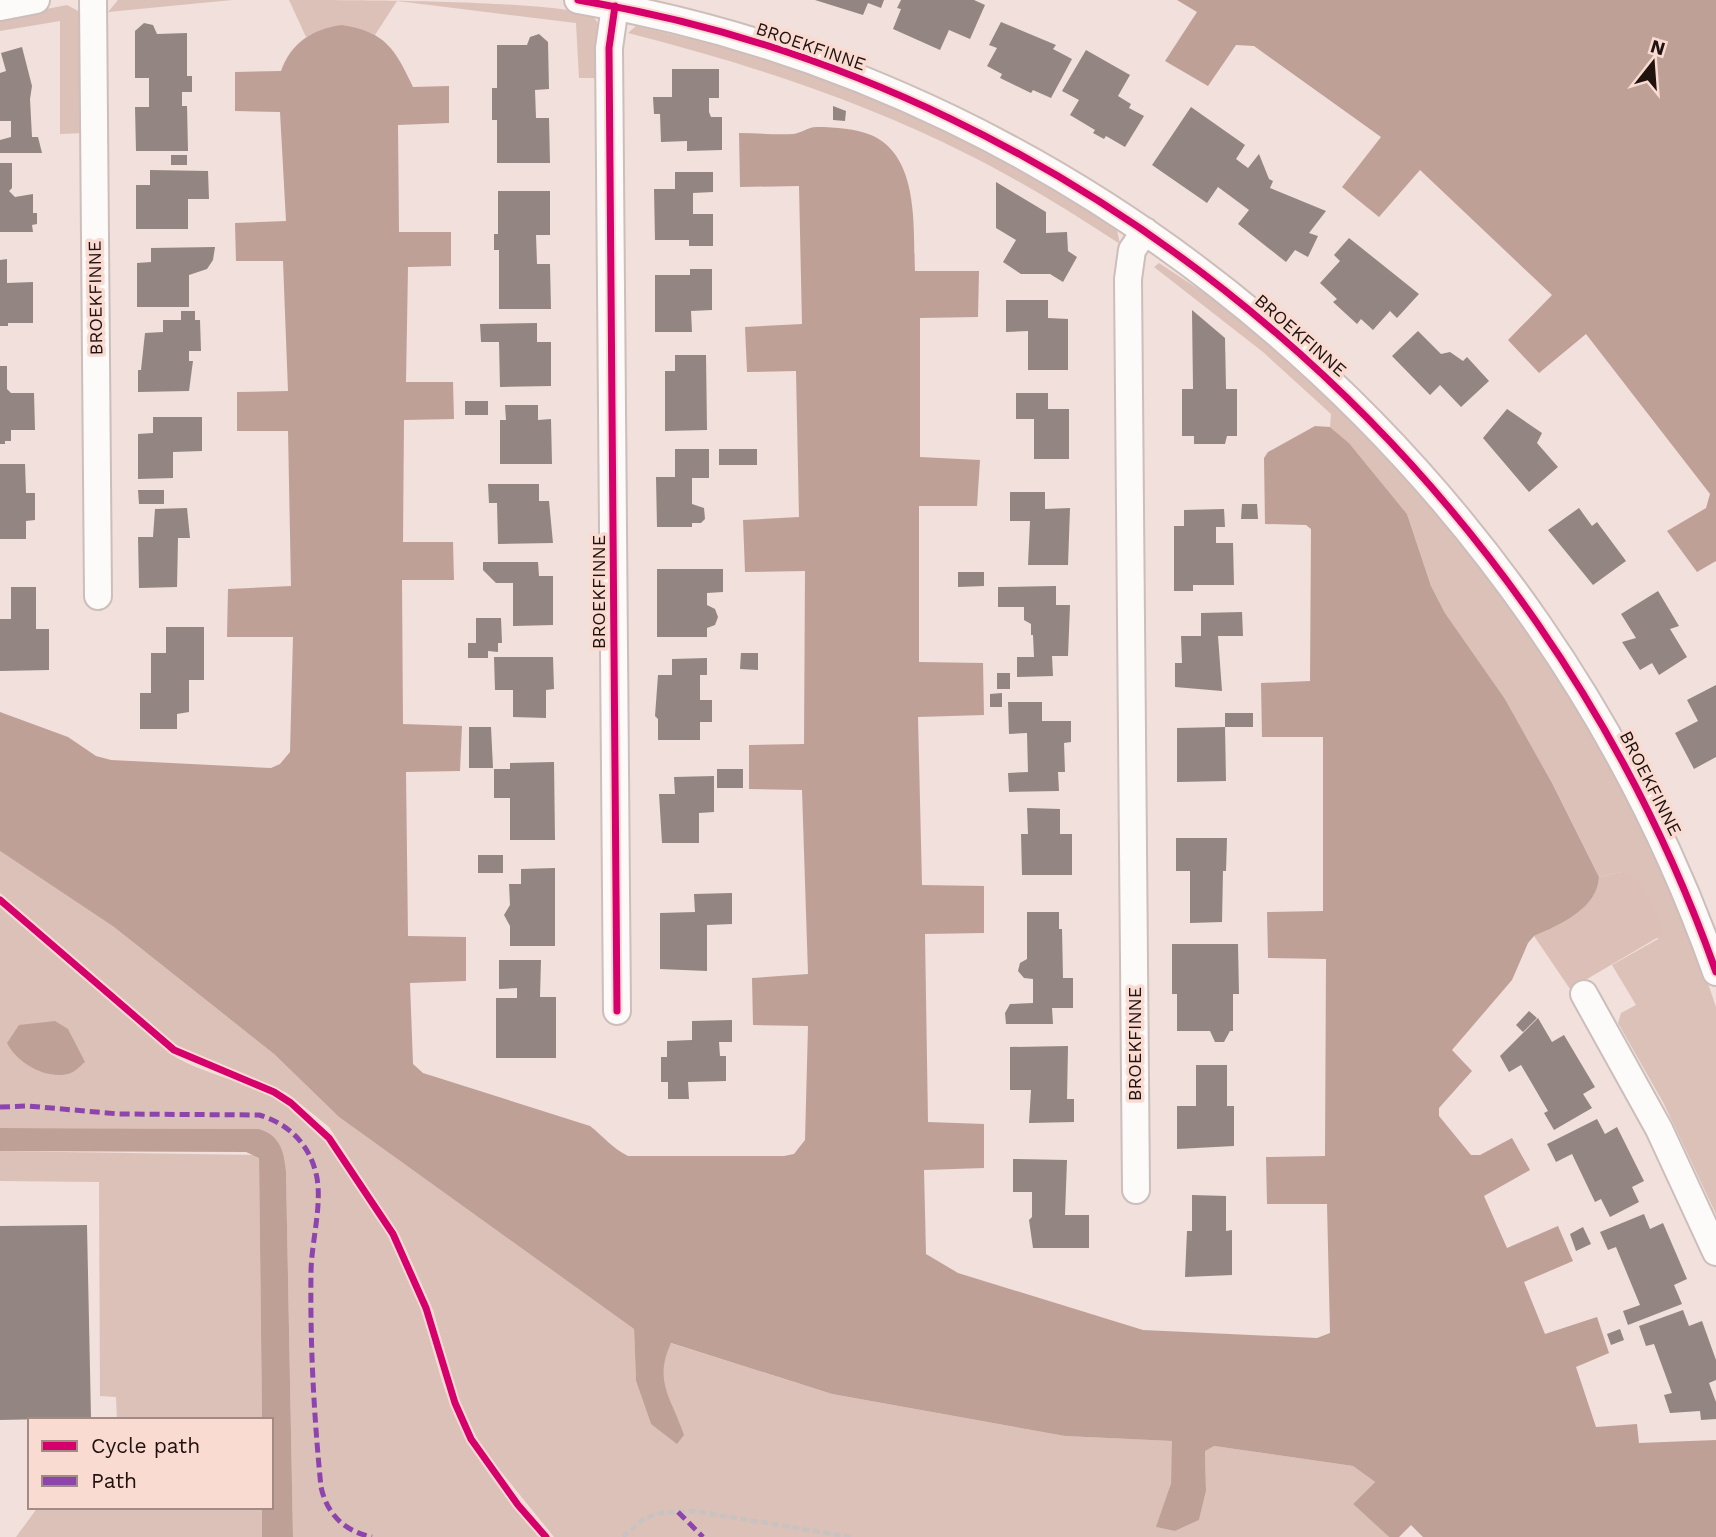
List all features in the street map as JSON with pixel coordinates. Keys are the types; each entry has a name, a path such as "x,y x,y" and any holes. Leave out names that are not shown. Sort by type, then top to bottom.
{"street":[{"path":"0,7 36,0"},
{"name":"BROEKFINNE","path":"93,0 98,596"},
{"name":"BROEKFINNE","path":"578,0 615,6 799,57 922,106 1054,175 1144,231 1309,359 1405,455 1499,567 1552,643 1628,770 1669,852 1716,972"},
{"name":"BROEKFINNE","path":"615,6 609,48 617,1011"},
{"name":"BROEKFINNE","path":"1136,1190 1128,279 1132,250 1144,231"},
{"path":"1584,993 1659,1129 1716,1252"}],"path":[{"path":"623,1537 645,1518 661,1513 694,1511 850,1537"}],"shaded area":[{"path":"118,0 232,0 108,12"},
{"path":"289,0 354,0 448,2 495,4 571,11 592,16 600,28 602,78 579,78 576,23 397,1 375,35 340,27 306,37"},
{"path":"1177,0 1716,0 1716,561 1697,572 1667,531 1706,508 1710,494 1586,334 1539,373 1508,340 1552,295 1420,170 1379,217 1342,187 1381,137 1254,46 1236,45 1208,86 1165,61 1197,12"},
{"path":"67,5 80,12 85,133 60,134 60,21 0,31 0,18"},
{"path":"342,25 369,32 387,44 413,87 449,86 449,123 398,125 399,232 451,232 451,266 408,267 406,382 453,382 454,419 404,420 403,542 453,542 454,580 402,580 403,724 462,726 460,771 406,772 408,936 466,937 466,981 410,983 413,1064 423,1073 590,1126 628,1156 784,1156 794,1154 805,1140 808,1026 753,1025 752,978 808,974 802,790 749,789 749,745 804,744 805,571 745,572 743,520 799,517 796,371 747,372 745,327 802,324 799,186 740,187 739,133 793,134 815,127 845,129 871,135 887,145 906,176 913,215 915,271 979,271 978,317 920,318 920,457 980,460 977,506 919,506 919,662 983,663 984,715 918,717 922,885 984,886 984,933 925,934 928,1122 984,1124 984,1168 924,1170 926,1254 958,1273 1143,1330 1317,1338 1330,1333 1327,1204 1267,1204 1266,1157 1325,1156 1326,959 1268,958 1267,912 1323,911 1323,737 1262,737 1261,683 1310,681 1311,529 1306,525 1265,524 1264,458 1268,452 1315,426 1330,427 1349,443 1407,514 1431,586 1445,613 1505,699 1552,783 1599,877 1597,888 1585,906 1566,921 1534,936 1528,943 1512,980 1452,1050 1472,1071 1439,1108 1439,1116 1471,1155 1480,1155 1512,1138 1530,1170 1484,1196 1507,1248 1558,1226 1573,1261 1524,1282 1545,1334 1597,1317 1609,1353 1576,1367 1596,1427 1637,1424 1639,1443 1716,1440 1716,1537 1423,1537 1411,1525 1399,1537 1389,1537 1353,1504 1375,1482 1353,1466 1214,1446 1205,1451 1206,1491 1199,1520 1175,1531 1156,1527 1171,1483 1172,1441 1065,1436 832,1394 671,1343 666,1357 664,1379 684,1435 677,1444 651,1424 636,1381 634,1329 339,1117 274,1054 114,927 0,851 0,712 68,737 96,756 111,760 271,768 280,764 290,752 293,637 227,637 228,589 291,586 288,431 237,431 237,392 288,391 283,261 236,261 235,223 286,221 280,112 235,111 235,72 281,71 285,61 304,39 321,30"},
{"path":"636,26 742,51 870,96 973,144 1116,226 1120,244 1027,186 928,135 844,100 759,70 628,33"},
{"path":"1159,263 1239,316 1387,452 1532,633 1641,820 1695,945 1716,1007 1716,1214 1664,1104 1618,1023 1621,1013 1636,1005 1612,965 1658,939 1621,872 1599,877 1552,783 1505,699 1445,613 1431,586 1407,514 1349,443 1330,427 1331,414 1263,352 1154,267"},
{"path":"0,851 114,927 274,1054 339,1117 634,1329 636,1381 651,1424 680,1425 664,1384 664,1366 670,1343 832,1394 1065,1436 1173,1441 1171,1482 1157,1527 1175,1531 1199,1520 1206,1491 1205,1450 1214,1446 1353,1466 1375,1482 1353,1504 1389,1537 554,1537 481,1447 457,1395 433,1310 401,1238 329,1127 287,1093 176,1045 0,893"},
{"path":"1621,872 1637,882 1649,898 1662,935 1570,989 1534,936 1566,921 1585,906 1597,888 1599,877"},
{"path":"0,906 177,1058 270,1095 298,1112 316,1129 351,1174 398,1256 419,1304 444,1389 463,1433 494,1480 541,1537 293,1537 286,1172 259,1129 0,1128"},
{"path":"55,1021 68,1029 85,1062 68,1074 50,1074 33,1068 18,1057 7,1043 19,1025"},
{"path":"0,1128 259,1129 277,1140 286,1172 293,1537 262,1537 262,1509 273,1509 273,1418 262,1418 259,1158 246,1152 0,1151"},
{"path":"0,1151 256,1155 259,1158 262,1418 117,1418 116,1397 100,1396 99,1182 0,1181"},
{"path":"37,1509 262,1509 262,1537 16,1537"}],"building":[{"path":"815,0 884,0 881,8 868,3 863,15"},
{"path":"901,0 974,0 985,5 970,39 949,30 940,50 893,29 901,9 897,8"},
{"path":"1001,22 1056,45 1053,49 1072,59 1051,98 1033,90 1031,93 1000,78 1002,74 987,66 997,48 989,45"},
{"path":"144,23 153,25 157,34 187,33 187,76 192,76 192,92 182,92 182,106 187,106 188,151 136,151 135,107 149,107 149,78 135,78 135,31"},
{"path":"539,34 548,42 549,89 535,90 536,118 549,118 550,163 497,163 497,120 492,120 492,88 497,88 497,45 527,45 530,37"},
{"path":"22,47 32,86 32,137 38,137 42,153 0,153 0,140 11,137 11,121 0,121 0,73 6,71 1,53"},
{"path":"1086,50 1130,75 1118,96 1131,104 1129,108 1144,116 1125,147 1106,136 1104,139 1093,133 1095,130 1070,115 1079,100 1062,91"},
{"path":"672,69 719,69 719,98 709,98 709,112 711,117 722,117 722,150 687,151 687,141 661,142 660,114 654,114 653,97 672,97"},
{"path":"833,106 846,111 845,121 833,120"},
{"path":"1191,107 1245,145 1236,159 1248,168 1259,154 1269,179 1273,181 1270,188 1326,211 1309,233 1318,236 1308,257 1295,250 1286,262 1238,224 1249,210 1218,187 1207,203 1152,165"},
{"path":"171,155 187,155 187,165 171,165"},
{"path":"0,163 12,163 12,188 9,191 15,197 33,194 33,213 37,213 37,224 32,225 33,232 0,232"},
{"path":"150,170 208,171 209,199 188,199 188,229 136,229 136,185 150,185"},
{"path":"675,172 713,172 713,192 693,193 693,214 713,214 713,246 689,246 689,240 655,240 654,189 675,189"},
{"path":"996,182 1046,212 1046,233 1067,232 1068,251 1077,257 1063,282 1050,274 1021,274 1003,262 1016,240 996,228"},
{"path":"498,191 550,191 550,235 536,235 537,264 550,264 551,309 499,309 499,250 494,250 494,234 498,234"},
{"path":"1349,238 1419,294 1397,318 1390,311 1373,330 1361,319 1357,324 1333,302 1337,299 1320,283 1340,261 1334,255"},
{"path":"215,247 213,260 207,269 189,275 189,307 137,307 137,263 151,262 151,248"},
{"path":"7,259 7,283 33,282 33,323 8,323 8,326 0,326 0,260"},
{"path":"690,269 712,269 712,310 691,311 692,332 655,332 655,275 690,275"},
{"path":"1006,300 1048,300 1048,318 1068,319 1068,370 1028,370 1028,331 1006,332"},
{"path":"1192,310 1225,338 1226,389 1237,389 1237,436 1227,436 1225,444 1194,444 1194,436 1182,436 1182,389 1193,389"},
{"path":"181,311 195,311 195,320 200,320 201,351 189,351 189,361 193,361 189,391 138,392 138,370 141,370 145,333 163,332 163,320 181,320"},
{"path":"537,323 537,342 551,342 551,386 500,387 499,342 481,342 480,324"},
{"path":"1418,331 1441,354 1450,352 1463,361 1467,357 1489,381 1461,407 1440,385 1430,395 1392,356"},
{"path":"675,355 706,355 707,430 665,431 665,371 675,371"},
{"path":"0,366 7,366 7,389 11,393 34,393 35,430 11,430 11,441 5,441 5,444 0,444"},
{"path":"1016,393 1048,393 1048,409 1069,409 1069,459 1034,459 1034,419 1016,419"},
{"path":"465,401 488,401 488,415 465,415"},
{"path":"505,405 538,405 538,420 551,419 552,464 500,464 500,420 506,420"},
{"path":"1507,409 1542,433 1537,443 1558,467 1529,492 1483,438"},
{"path":"153,417 202,417 202,451 173,452 173,478 138,479 138,434 153,433"},
{"path":"675,449 709,449 709,478 692,478 692,504 704,508 705,519 701,523 692,523 692,527 657,527 656,477 675,477"},
{"path":"719,449 757,449 757,465 719,465"},
{"path":"0,464 25,464 26,493 35,493 35,520 26,521 26,539 0,539"},
{"path":"488,484 539,484 539,501 549,501 553,543 498,544 497,503 489,503"},
{"path":"138,490 164,490 164,504 139,504"},
{"path":"1010,492 1045,492 1045,509 1070,508 1068,565 1028,565 1030,521 1010,521"},
{"path":"1242,504 1257,504 1258,519 1241,519"},
{"path":"187,508 190,538 178,538 177,587 139,588 138,537 153,537 155,509"},
{"path":"1579,508 1592,526 1597,522 1626,561 1593,585 1548,530"},
{"path":"1224,509 1225,527 1216,527 1216,543 1233,543 1234,585 1193,585 1193,591 1174,591 1174,526 1184,526 1184,510"},
{"path":"483,562 538,562 539,576 553,576 553,625 513,626 513,583 496,583 483,570"},
{"path":"657,569 723,569 723,592 707,593 707,605 715,609 718,617 715,625 707,628 707,637 657,637"},
{"path":"958,572 984,572 984,586 958,587"},
{"path":"1056,586 1056,605 1070,605 1068,656 1052,656 1053,676 1017,677 1017,657 1034,657 1031,624 1024,620 1024,607 998,607 998,587"},
{"path":"11,587 36,587 36,629 49,629 49,670 0,671 0,619 11,619"},
{"path":"1658,591 1679,626 1670,629 1687,657 1659,675 1652,663 1640,670 1622,642 1636,638 1621,614"},
{"path":"1242,612 1243,636 1218,636 1222,691 1175,687 1175,663 1182,663 1181,636 1201,636 1201,613"},
{"path":"476,618 501,618 502,643 498,643 498,652 488,651 488,658 468,658 468,643 476,643"},
{"path":"166,627 204,627 204,680 189,680 189,712 177,714 177,729 140,729 140,693 151,693 151,653 166,653"},
{"path":"741,653 758,653 758,670 740,669"},
{"path":"494,657 553,657 554,689 546,690 546,718 513,717 513,690 495,690"},
{"path":"707,658 707,675 700,675 700,700 712,700 712,722 700,722 700,740 658,740 658,719 655,716 658,675 672,675 672,659"},
{"path":"997,673 1010,673 1010,689 997,689"},
{"path":"1716,685 1716,757 1694,769 1675,733 1698,721 1687,700"},
{"path":"1002,693 1002,707 990,707 990,694"},
{"path":"1008,702 1042,702 1042,721 1071,721 1071,742 1064,743 1065,772 1058,772 1059,791 1009,792 1008,773 1028,772 1027,733 1009,734"},
{"path":"1225,713 1253,713 1253,727 1225,727"},
{"path":"469,727 491,727 493,768 469,768"},
{"path":"1225,727 1226,781 1177,782 1177,728"},
{"path":"554,762 555,840 510,840 510,798 494,798 494,769 510,769 510,763"},
{"path":"717,769 743,769 743,788 717,788"},
{"path":"714,776 714,812 699,813 699,843 662,843 659,794 675,794 674,777"},
{"path":"1027,808 1060,809 1060,834 1072,834 1072,875 1022,875 1021,834 1028,834"},
{"path":"1176,838 1227,838 1222,922 1190,923 1190,871 1176,871"},
{"path":"478,855 503,855 503,873 478,873"},
{"path":"555,868 555,946 510,946 510,926 504,915 510,905 509,884 521,884 521,869"},
{"path":"732,893 732,924 707,925 707,971 660,969 660,913 695,912 694,894"},
{"path":"1027,912 1059,912 1063,978 1073,978 1073,1008 1052,1008 1053,1024 1006,1024 1005,1013 1010,1004 1033,1003 1033,979 1024,978 1018,971 1020,963 1027,959"},
{"path":"1172,944 1238,944 1239,994 1233,994 1233,1031 1230,1031 1224,1042 1215,1042 1210,1031 1177,1031 1177,994 1172,994"},
{"path":"499,960 541,960 540,997 556,997 556,1058 496,1058 496,998 517,998 517,988 499,989"},
{"path":"1529,1011 1537,1018 1523,1032 1516,1025"},
{"path":"1538,1018 1552,1042 1564,1035 1595,1087 1583,1094 1592,1108 1554,1130 1544,1113 1548,1111 1521,1065 1509,1072 1500,1056"},
{"path":"732,1020 732,1042 719,1042 720,1056 726,1056 726,1081 688,1082 689,1099 668,1099 668,1082 661,1082 661,1057 667,1057 667,1041 692,1040 692,1021"},
{"path":"1068,1046 1067,1099 1074,1099 1074,1122 1029,1123 1031,1090 1010,1090 1010,1047"},
{"path":"1196,1065 1227,1065 1227,1106 1234,1106 1234,1146 1177,1149 1177,1106 1196,1106"},
{"path":"1597,1119 1605,1134 1617,1127 1644,1181 1632,1187 1639,1202 1610,1217 1601,1199 1595,1202 1572,1154 1556,1162 1547,1144"},
{"path":"1013,1159 1067,1160 1065,1215 1089,1215 1089,1248 1033,1248 1029,1220 1032,1217 1032,1192 1013,1192"},
{"path":"1192,1195 1226,1196 1226,1231 1232,1230 1232,1275 1185,1277 1187,1231 1192,1231"},
{"path":"1644,1214 1650,1229 1663,1223 1687,1279 1674,1285 1682,1304 1628,1325 1623,1311 1640,1305 1616,1247 1608,1250 1600,1232"},
{"path":"87,1225 91,1418 0,1420 0,1226"},
{"path":"1583,1227 1591,1244 1576,1251 1570,1234"},
{"path":"1683,1310 1689,1326 1702,1321 1716,1360 1716,1380 1709,1383 1716,1402 1716,1419 1701,1420 1700,1411 1670,1413 1664,1395 1672,1393 1654,1344 1646,1346 1639,1326"},
{"path":"1620,1329 1624,1340 1611,1345 1607,1334"}],"marked path":[{"path":"0,1107 28,1106 119,1114 259,1115 289,1130 304,1146 314,1166 318,1189 311,1262 311,1300 313,1380 321,1487 332,1513 338,1520 345,1526 372,1537"},
{"path":"678,1512 703,1537"}],"cycle path":[{"path":"578,0 769,46 951,119 1121,215 1277,333 1417,470 1538,624 1638,792 1716,972"},
{"path":"615,6 609,48 617,1011"},
{"path":"0,900 174,1050 274,1092 291,1103 329,1138 393,1234 426,1308 455,1403 471,1439 518,1505 546,1537"}]}
